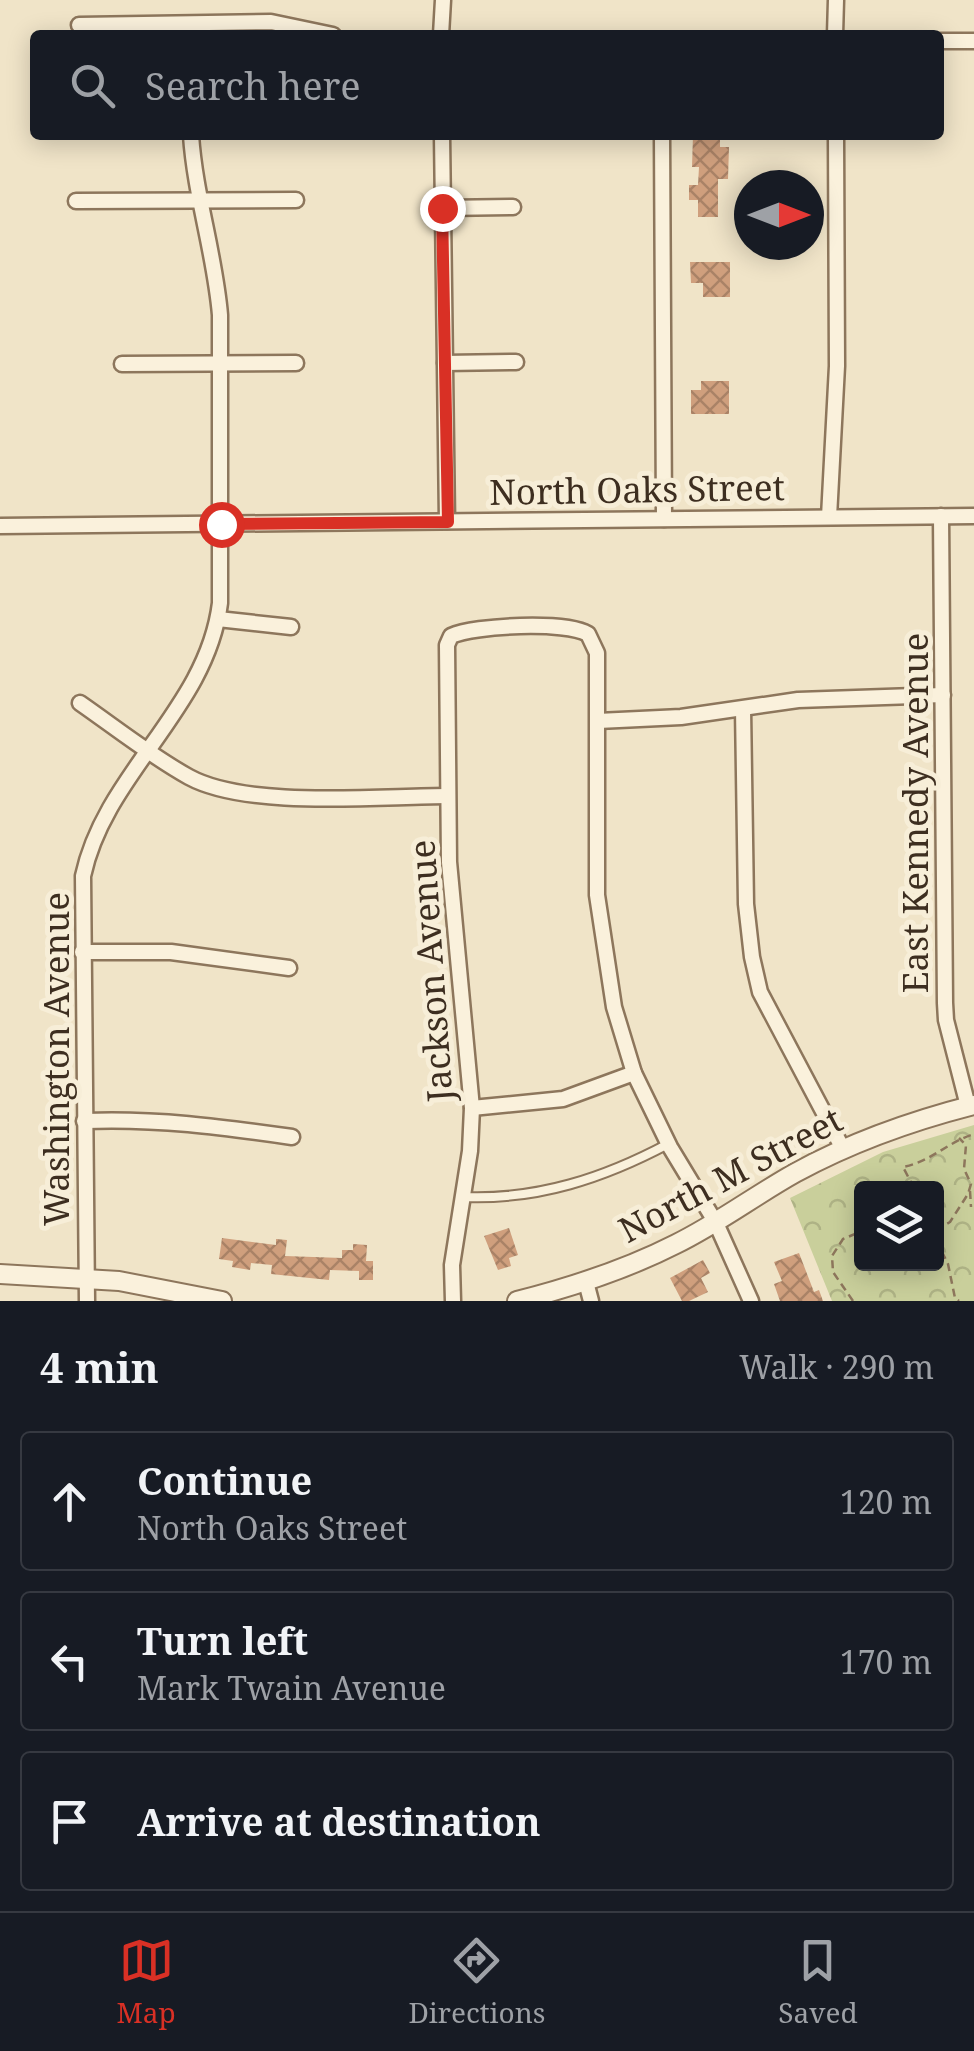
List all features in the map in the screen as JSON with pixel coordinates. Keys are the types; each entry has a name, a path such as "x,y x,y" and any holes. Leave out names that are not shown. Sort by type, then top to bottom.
{"street":[{"path":"441,30 443,0"},
{"path":"835,30 836,0"},
{"path":"79,24 187,29 270,22 308,30"},
{"path":"944,42 974,41"},
{"name":"Washington Avenue","path":"87,1301 83,876 111,803 197,679 218,619 221,524 217,278 191,140"},
{"path":"442,140 448,522"},
{"path":"662,140 664,518"},
{"path":"828,517 837,366 836,140"},
{"path":"76,201 296,200"},
{"path":"442,208 513,207"},
{"path":"444,363 516,362"},
{"path":"122,364 296,363"},
{"name":"East Kennedy Avenue","path":"942,516 945,1003 946,1020 971,1106"},
{"name":"North Oaks Street","path":"0,526 974,516"},
{"path":"218,619 291,627"},
{"name":"Jackson Avenue","path":"453,1301 452,1265 464,1197 472,1108 451,890 446,655 451,636 469,630 570,627 588,634 597,652 598,721"},
{"path":"751,1301 716,1223 668,1144 634,1074 614,1007 600,931 596,847 598,721 650,720 798,700 943,695"},
{"path":"80,703 190,777 246,794 448,796"},
{"path":"743,709 747,918 752,957 760,992 843,1149"},
{"path":"82,952 171,952 289,968"},
{"path":"472,1108 563,1099 634,1074"},
{"name":"North M Street","path":"516,1301 586,1282 658,1252 843,1149 893,1128 971,1106"},
{"path":"84,1121 182,1121 292,1137"},
{"path":"0,1274 143,1284 222,1301"},
{"path":"586,1282 590,1301"}],"lane":[{"path":"464,1197 520,1195 574,1185 668,1144"}],"path":[{"path":"912,1181 903,1166 928,1159 959,1138 974,1134"},
{"path":"959,1138 966,1145 964,1169 970,1178 972,1208 962,1204"},
{"path":"944,1225 970,1189"},
{"path":"853,1301 834,1272 832,1256 843,1238 854,1234"},
{"path":"944,1256 955,1300"}],"green space":[{"path":"974,1125 974,1301 832,1301 790,1198 883,1152"}],"building":[{"path":"693,140 720,140 720,147 729,147 728,179 718,179 718,217 698,217 698,200 689,200 689,185 698,185 699,167 692,167"},
{"path":"690,262 730,262 730,297 703,297 703,283 691,283"},
{"path":"701,381 729,381 729,414 691,414 691,390 701,390"},
{"path":"509,1228 518,1255 509,1258 511,1266 498,1270 484,1236"},
{"path":"222,1238 276,1245 276,1239 287,1240 285,1256 342,1258 342,1250 353,1250 353,1244 367,1245 366,1261 373,1261 373,1280 359,1280 359,1271 330,1270 329,1280 271,1274 272,1265 251,1263 250,1270 232,1267 233,1261 219,1259"},
{"path":"799,1253 814,1292 819,1290 823,1301 780,1301 774,1284 782,1281 774,1262"},
{"path":"703,1260 710,1273 701,1278 708,1292 682,1301 670,1278"}],"route":[{"path":"221,524 448,522 442,208"}]}
